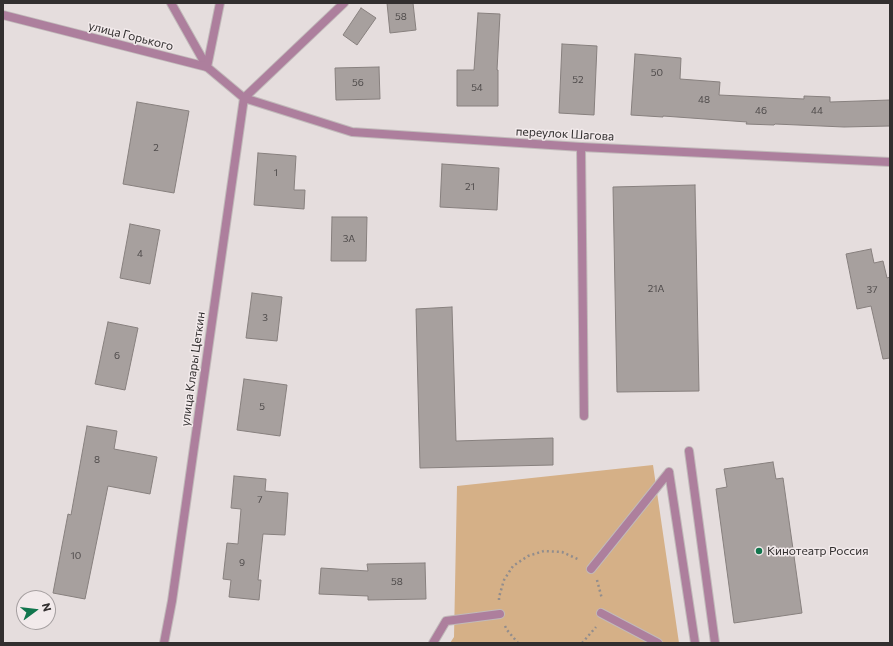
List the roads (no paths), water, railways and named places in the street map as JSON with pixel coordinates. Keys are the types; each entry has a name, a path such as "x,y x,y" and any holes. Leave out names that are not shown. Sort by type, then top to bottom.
{"street":[{"path":"171,3 207,67"},
{"path":"207,67 220,3"},
{"path":"244,98 344,3"},
{"name":"улица Горького","path":"3,15 207,67 244,98"},
{"name":"переулок Шагова","path":"244,98 352,132 581,147 890,162"},
{"name":"улица Клары Цеткин","path":"164,643 172,601 244,98"},
{"path":"581,147 584,416"},
{"path":"689,452 715,643"},
{"path":"591,569 669,472 695,643"},
{"path":"601,613 658,643"},
{"path":"433,643 446,621 500,614"}],"place":[{"name":"Кинотеатр Россия","path":"759,551"}]}
